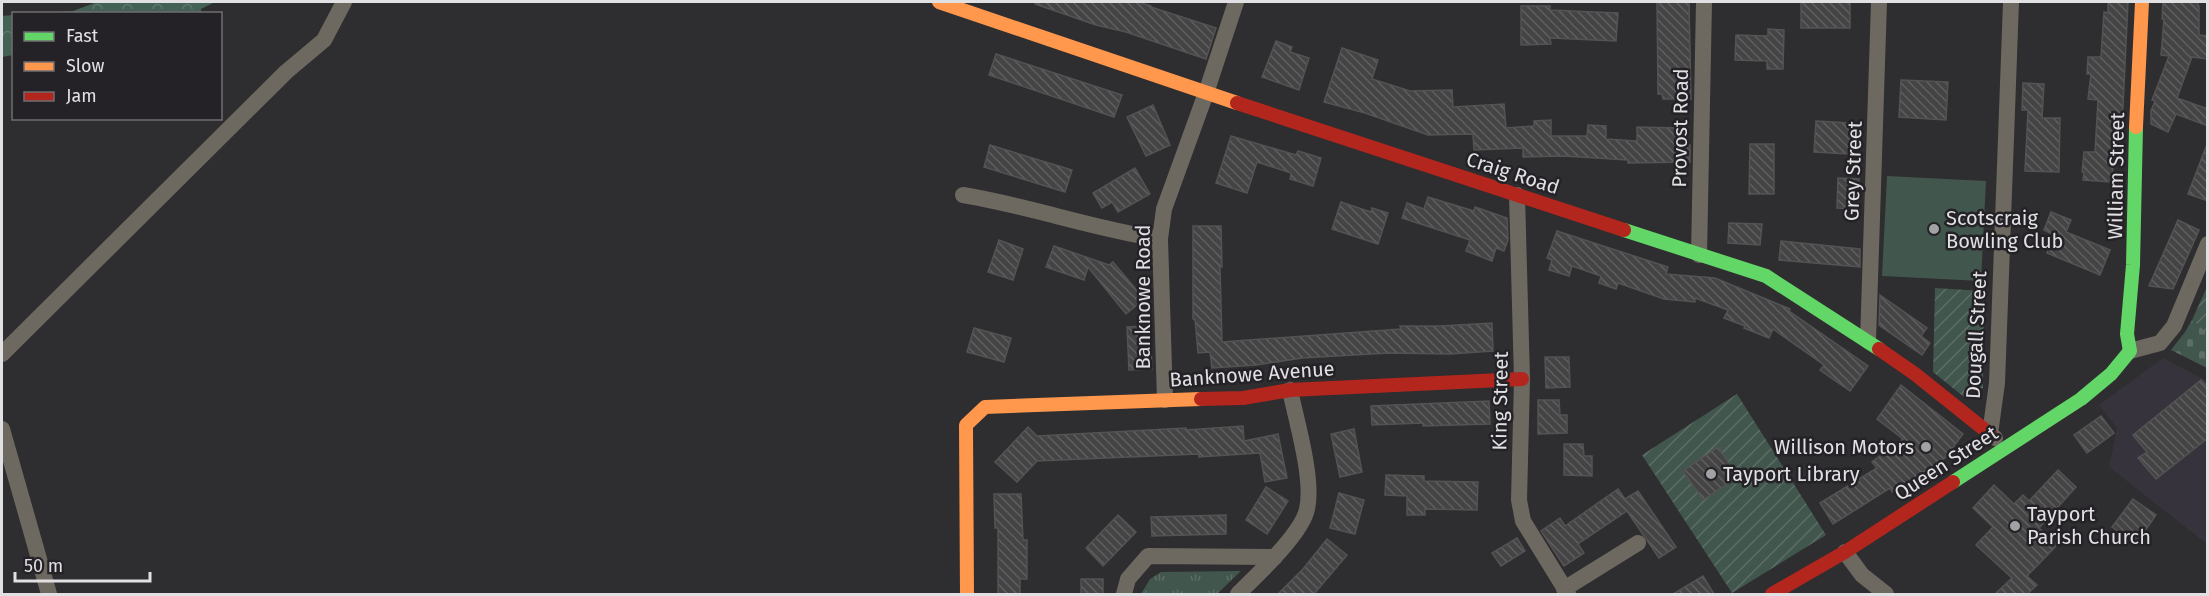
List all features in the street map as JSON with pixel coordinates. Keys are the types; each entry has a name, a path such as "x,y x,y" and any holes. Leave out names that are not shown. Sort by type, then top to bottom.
{"street":[{"path":"2,354 286,72 324,40 344,2"},
{"name":"Craig Road","path":"939,2 1206,93 1766,276 1915,374 1989,434"},
{"name":"Banknowe Road","path":"1165,400 1160,239 1164,209 1236,2"},
{"name":"Provost Road","path":"1699,255 1704,2"},
{"name":"Grey Street","path":"1868,341 1879,2"},
{"name":"Dougall Street","path":"1989,434 1997,383 2011,2"},
{"name":"William Street","path":"2130,351 2127,334 2133,265 2142,2"},
{"path":"963,195 1001,201 1129,235 1160,239"},
{"name":"King Street","path":"1517,195 1522,379 1519,500 1523,521 1566,592"},
{"path":"2130,351 2160,343 2174,326 2208,244"},
{"name":"Queen Street","path":"1778,593 2100,386 2117,370 2130,351"},
{"name":"Banknowe Avenue","path":"967,594 966,425 985,407 1243,398 1290,390 1522,379"},
{"path":"1238,594 1275,557 1308,510 1307,474 1290,390"},
{"path":"2,429 49,594"},
{"path":"1989,434 2007,446"},
{"path":"1566,592 1638,543"},
{"path":"1845,552 1862,575 1886,594"},
{"path":"1124,594 1128,579 1148,556 1275,557"}],"shaded area":[{"path":"2163,358 2207,381 2207,544 2109,467 2117,428 2099,405"}],"green space":[{"path":"97,2 215,2 201,9 201,12 54,12 73,11"},
{"path":"12,15 12,55 2,57 2,16"},
{"name":"Scotscraig Bowling Club","path":"1887,176 1986,181 1981,281 1882,276"},
{"path":"2207,287 2208,332 2207,333 2192,320"},
{"path":"1935,288 1984,291 1983,388 1964,397 1933,372"},
{"path":"2192,320 2207,332 2207,368 2171,350"},
{"path":"1737,394 1826,535 1732,593 1642,455"},
{"path":"1241,571 1217,594 1141,594 1150,579 1161,572"}],"building":[{"path":"1035,2 1139,2 1216,28 1206,59 1126,32 1096,25 1035,4"},
{"path":"1657,2 1689,2 1691,99 1663,99 1662,94 1658,94"},
{"path":"1801,2 1850,2 1850,28 1801,28"},
{"path":"2108,2 2128,2 2121,148 2114,147 2112,182 2083,180 2084,172 2082,172 2084,152 2095,152 2098,100 2088,99 2091,74 2087,74 2088,57 2101,57 2104,12 2108,13"},
{"path":"2163,2 2198,2 2199,35 2208,36 2208,59 2192,57 2177,98 2208,109 2208,126 2176,114 2168,132 2151,124 2151,111 2155,101 2152,100 2169,56 2161,55"},
{"path":"1521,6 1550,6 1550,10 1618,13 1616,41 1550,38 1551,44 1521,45"},
{"path":"1768,29 1784,30 1783,69 1767,69 1767,61 1735,60 1736,35 1768,36"},
{"path":"1276,41 1292,47 1290,52 1309,58 1299,90 1262,77"},
{"path":"1342,48 1378,60 1372,79 1410,91 1452,90 1453,107 1504,104 1506,128 1534,126 1534,121 1551,120 1551,136 1587,136 1588,125 1606,126 1606,139 1637,141 1637,127 1679,128 1680,145 1690,145 1690,162 1628,163 1628,160 1563,156 1523,157 1523,148 1474,150 1473,134 1428,135 1365,113 1324,102"},
{"path":"996,54 1122,95 1114,117 989,75"},
{"path":"1901,80 1948,82 1946,120 1899,117"},
{"path":"2023,83 2044,84 2042,118 2060,118 2059,172 2025,171 2028,110 2022,110"},
{"path":"1153,105 1170,145 1146,156 1127,117"},
{"path":"1816,121 1850,123 1849,154 1814,152"},
{"path":"1231,136 1296,155 1298,151 1321,158 1313,186 1290,179 1291,173 1257,162 1247,193 1216,183"},
{"path":"1750,144 1774,144 1774,194 1749,194"},
{"path":"990,145 1072,170 1065,192 984,167"},
{"path":"2206,147 2208,147 2208,201 2188,194"},
{"path":"1135,168 1150,194 1118,212 1112,202 1102,208 1093,193"},
{"path":"1838,178 1859,179 1857,209 1837,208"},
{"path":"1428,197 1474,211 1475,207 1507,218 1508,240 1504,251 1496,248 1492,261 1466,251 1470,240 1402,218 1407,203 1424,209"},
{"path":"1341,202 1371,212 1372,208 1388,213 1378,244 1332,229"},
{"path":"2051,212 2071,220 2066,232 2110,250 2100,275 2047,253 2054,235 2044,230"},
{"path":"2178,220 2199,230 2173,289 2149,286"},
{"path":"1729,223 1762,224 1760,245 1728,243"},
{"path":"1193,226 1221,226 1222,342 1401,329 1400,326 1492,323 1493,351 1450,354 1389,353 1302,358 1256,365 1212,368 1210,352 1198,353 1195,319 1193,319"},
{"path":"1557,231 1668,267 1666,274 1715,278 1790,309 1789,311 1868,366 1850,391 1820,370 1824,365 1773,329 1769,338 1744,328 1745,326 1724,318 1728,310 1695,298 1695,302 1664,299 1618,283 1616,289 1599,283 1601,276 1572,266 1569,276 1549,270 1552,260 1547,258"},
{"path":"999,240 1023,249 1013,280 988,272"},
{"path":"1781,241 1860,249 1860,267 1779,260"},
{"path":"1054,246 1109,265 1113,262 1144,299 1126,314 1088,267 1084,280 1046,267"},
{"path":"1880,295 1927,328 1921,336 1930,343 1922,355 1879,325"},
{"path":"1150,326 1152,369 1129,370 1127,327"},
{"path":"974,328 1011,338 1004,362 967,352"},
{"path":"1545,357 1569,357 1570,387 1546,388"},
{"path":"2201,380 2208,387 2208,438 2156,479 2138,458 2147,452 2133,435"},
{"path":"1901,385 1963,434 1945,458 1892,492 1890,488 1833,524 1820,503 1877,468 1872,462 1903,439 1877,419"},
{"path":"1538,400 1559,400 1560,415 1567,415 1567,433 1538,434"},
{"path":"1489,401 1490,424 1372,425 1371,406"},
{"path":"2101,416 2114,433 2087,453 2074,435"},
{"path":"1243,426 1244,441 1278,434 1287,478 1265,482 1260,453 1199,457 1199,454 1037,461 1017,482 995,462 1028,427 1037,436"},
{"path":"1354,429 1362,472 1340,477 1331,434"},
{"path":"1564,444 1583,444 1584,456 1592,456 1592,476 1564,475"},
{"name":"Tayport Library","path":"1718,447 1738,477 1703,500 1683,471"},
{"name":"Tayport Parish Church","path":"2058,470 2076,487 2039,528 2057,545 2027,576 2037,585 2027,594 1995,594 2012,578 1976,545 1993,527 1973,508 1994,485 2014,504 2023,495 2029,501"},
{"path":"1386,475 1424,476 1424,481 1478,482 1477,510 1425,509 1425,515 1407,515 1407,496 1385,495"},
{"path":"1266,487 1288,501 1267,534 1246,520"},
{"path":"1618,489 1625,499 1638,491 1676,547 1659,558 1627,511 1578,544 1584,553 1564,566 1541,531 1560,518 1565,526"},
{"path":"1339,493 1364,500 1355,534 1330,528"},
{"path":"994,494 1021,494 1023,540 1027,540 1027,579 1020,579 1020,594 998,594 998,528 995,528"},
{"path":"2133,499 2156,515 2136,544 2112,527"},
{"path":"1118,515 1136,532 1103,566 1086,548"},
{"path":"1226,515 1226,534 1152,536 1151,517"},
{"path":"1517,538 1525,551 1501,566 1492,553"},
{"path":"1327,539 1347,555 1314,594 1278,594 1303,569"},
{"path":"1703,576 1714,594 1673,594"},
{"path":"1081,579 1103,579 1103,594 1081,594"}],"traffic: fast":[{"path":"1953,482 2081,399 2111,374 2130,351 2127,334 2133,265 2136,127"},
{"path":"1624,230 1766,276 1879,349"}],"traffic: slow":[{"path":"939,2 1237,103"},
{"path":"2136,127 2142,2"},
{"path":"967,594 966,425 985,407 1201,399"}],"traffic: jam":[{"path":"1237,103 1624,230"},
{"path":"1879,349 1915,374 1990,434"},
{"path":"1201,399 1243,398 1290,390 1522,379"},
{"path":"1772,594 1845,552 1953,482"}],"place":[{"name":"Scotscraig Bowling Club","path":"1934,229"},
{"name":"Willison Motors","path":"1926,447"},
{"name":"Tayport Library","path":"1711,474"},
{"name":"Tayport Parish Church","path":"2015,526"}]}
